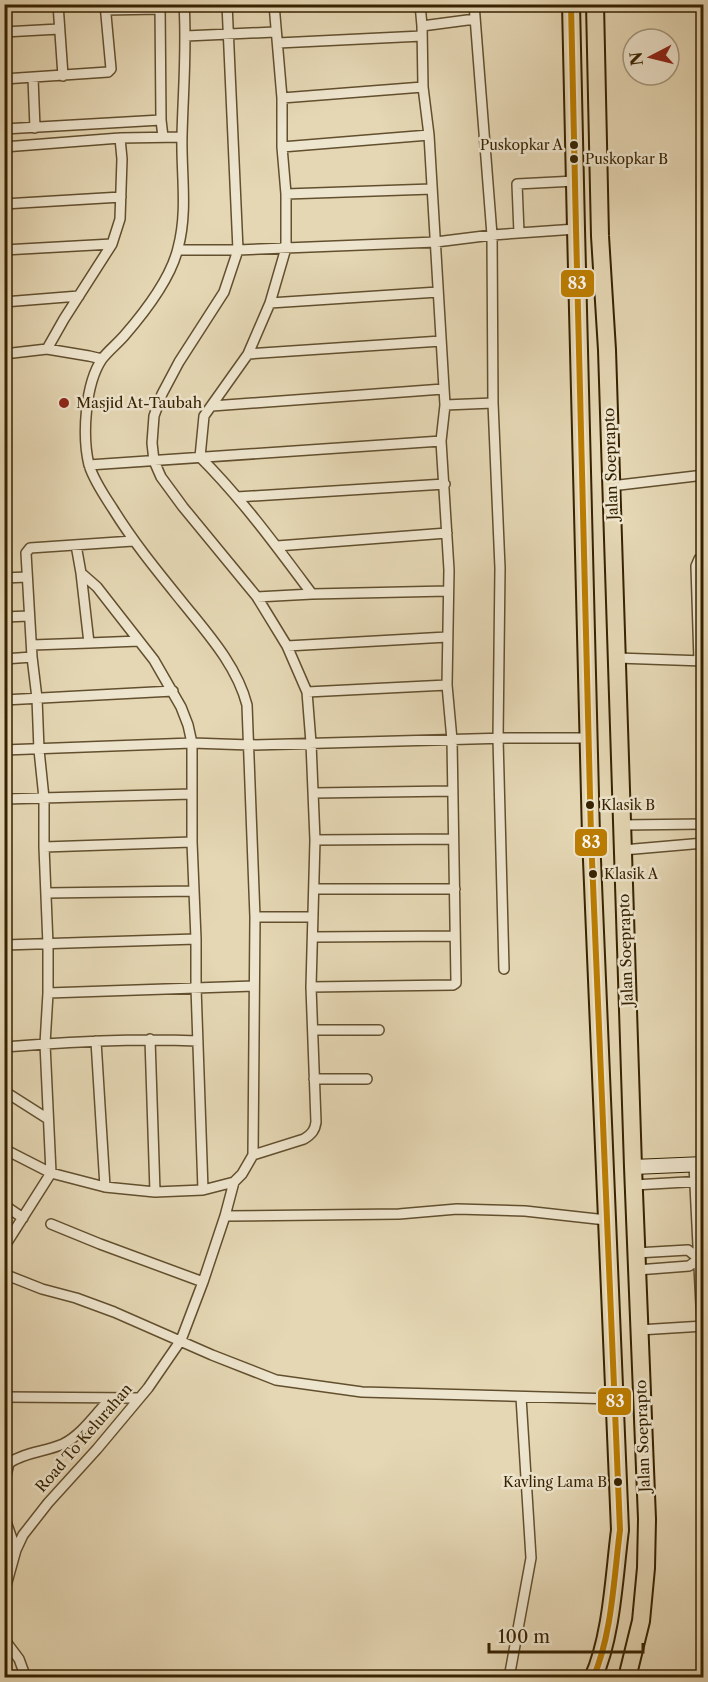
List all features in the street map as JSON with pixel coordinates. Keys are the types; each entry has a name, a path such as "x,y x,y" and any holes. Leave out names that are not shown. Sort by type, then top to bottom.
{"highway":[{"name":"Jalan Soeprapto","path":"572,4 591,836 620,1530 607,1633 601,1661 593,1677"},
{"name":"Jalan Soeprapto","path":"595,4 600,236 607,350 633,1167 647,1519 646,1568 641,1621 627,1677"}],"street":[{"path":"58,4 63,76"},
{"path":"4,1149 51,1173 105,1187 155,1192 203,1190 234,1182 242,1174 253,1155 255,917 247,705 243,689 214,641 133,541 95,480 89,465 84,435 87,406 95,372 102,359 152,302 178,249 184,213 182,137 186,36 184,4"},
{"path":"227,4 238,250 224,292 179,362 162,394 154,416 152,443 154,461 161,477 257,597 287,646 307,692 315,840 311,987 316,1122 311,1135 304,1139 253,1155"},
{"path":"274,4 282,98 286,248 270,303 248,354 204,416 201,457 277,546 312,594"},
{"path":"311,987 454,984 456,981 452,740 447,686 449,570 441,441 445,405 429,135 423,87 420,4"},
{"path":"474,4 492,235 493,403 500,568 498,738 504,969"},
{"path":"4,80 108,72 111,69 105,7 160,7 163,137"},
{"path":"278,43 422,31 475,19"},
{"path":"4,32 59,29"},
{"path":"186,36 275,32"},
{"path":"33,78 35,128"},
{"path":"282,98 423,87"},
{"path":"4,129 161,120"},
{"path":"282,147 429,135"},
{"path":"4,147 120,138 182,137"},
{"path":"47,349 112,244 120,219 122,159 120,138"},
{"path":"519,233 517,184 575,181"},
{"path":"286,194 432,189"},
{"path":"4,204 121,197"},
{"path":"178,249 238,250 436,242 576,229"},
{"path":"4,250 112,244"},
{"path":"270,303 438,292"},
{"path":"4,302 80,296"},
{"path":"248,354 441,341"},
{"path":"4,354 47,349 102,359"},
{"path":"212,406 443,389"},
{"path":"445,405 493,403"},
{"path":"89,465 441,441"},
{"path":"611,486 704,475"},
{"path":"237,497 445,484"},
{"path":"277,546 447,533"},
{"path":"6,1244 51,1173 45,1044 48,945 44,798 26,553 30,548 133,541"},
{"path":"76,545 89,644"},
{"path":"617,658 701,661 696,566 699,558 704,556"},
{"path":"81,573 97,587 154,660 173,692 188,725 192,743 192,842 203,1190"},
{"path":"4,578 27,577"},
{"path":"257,597 448,591"},
{"path":"4,617 29,616"},
{"path":"287,646 447,637"},
{"path":"32,645 139,641"},
{"path":"4,658 32,657"},
{"path":"307,692 447,686"},
{"path":"4,700 173,692"},
{"path":"4,750 192,743 250,745 498,738 589,738"},
{"path":"314,793 453,791"},
{"path":"4,799 192,794"},
{"path":"622,825 704,824"},
{"path":"315,840 453,839"},
{"path":"44,848 192,842"},
{"path":"623,850 704,843"},
{"path":"315,889 455,889"},
{"path":"46,893 195,891"},
{"path":"255,917 312,917"},
{"path":"314,937 455,936"},
{"path":"4,945 196,939"},
{"path":"48,993 254,986"},
{"path":"314,1030 379,1030"},
{"path":"4,1047 150,1039 198,1041"},
{"path":"150,1039 155,1192"},
{"path":"96,1041 105,1187"},
{"path":"314,1079 367,1079"},
{"path":"4,1091 48,1119"},
{"path":"633,1167 699,1164 703,1326 639,1330"},
{"name":"Road To Kelurahan","path":"4,1593 23,1534 139,1398 181,1340 203,1282 234,1182"},
{"path":"634,1185 699,1182"},
{"path":"4,1205 23,1218"},
{"path":"225,1216 399,1214 457,1209 525,1211 606,1220"},
{"path":"51,1224 203,1282"},
{"path":"637,1261 688,1250 701,1258"},
{"path":"637,1261 688,1266 701,1258"},
{"path":"4,1275 42,1289 86,1301 276,1380 362,1392 614,1399"},
{"path":"4,1397 139,1398"},
{"path":"509,1677 531,1558 521,1397"},
{"path":"4,1485 9,1463 14,1459 61,1445 69,1440 111,1398"},
{"path":"4,1516 16,1550"},
{"path":"4,1639 19,1659 26,1677"}],"transit line":[{"name":"83","path":"571,4 591,836 620,1530 608,1625 593,1678"}],"place":[{"name":"Puskopkar A","path":"574,145"},
{"name":"Puskopkar B","path":"574,159"},
{"name":"Masjid At-Taubah","path":"64,403"},
{"name":"Klasik B","path":"590,805"},
{"name":"Klasik A","path":"593,874"},
{"name":"Kavling Lama B","path":"618,1482"}]}
